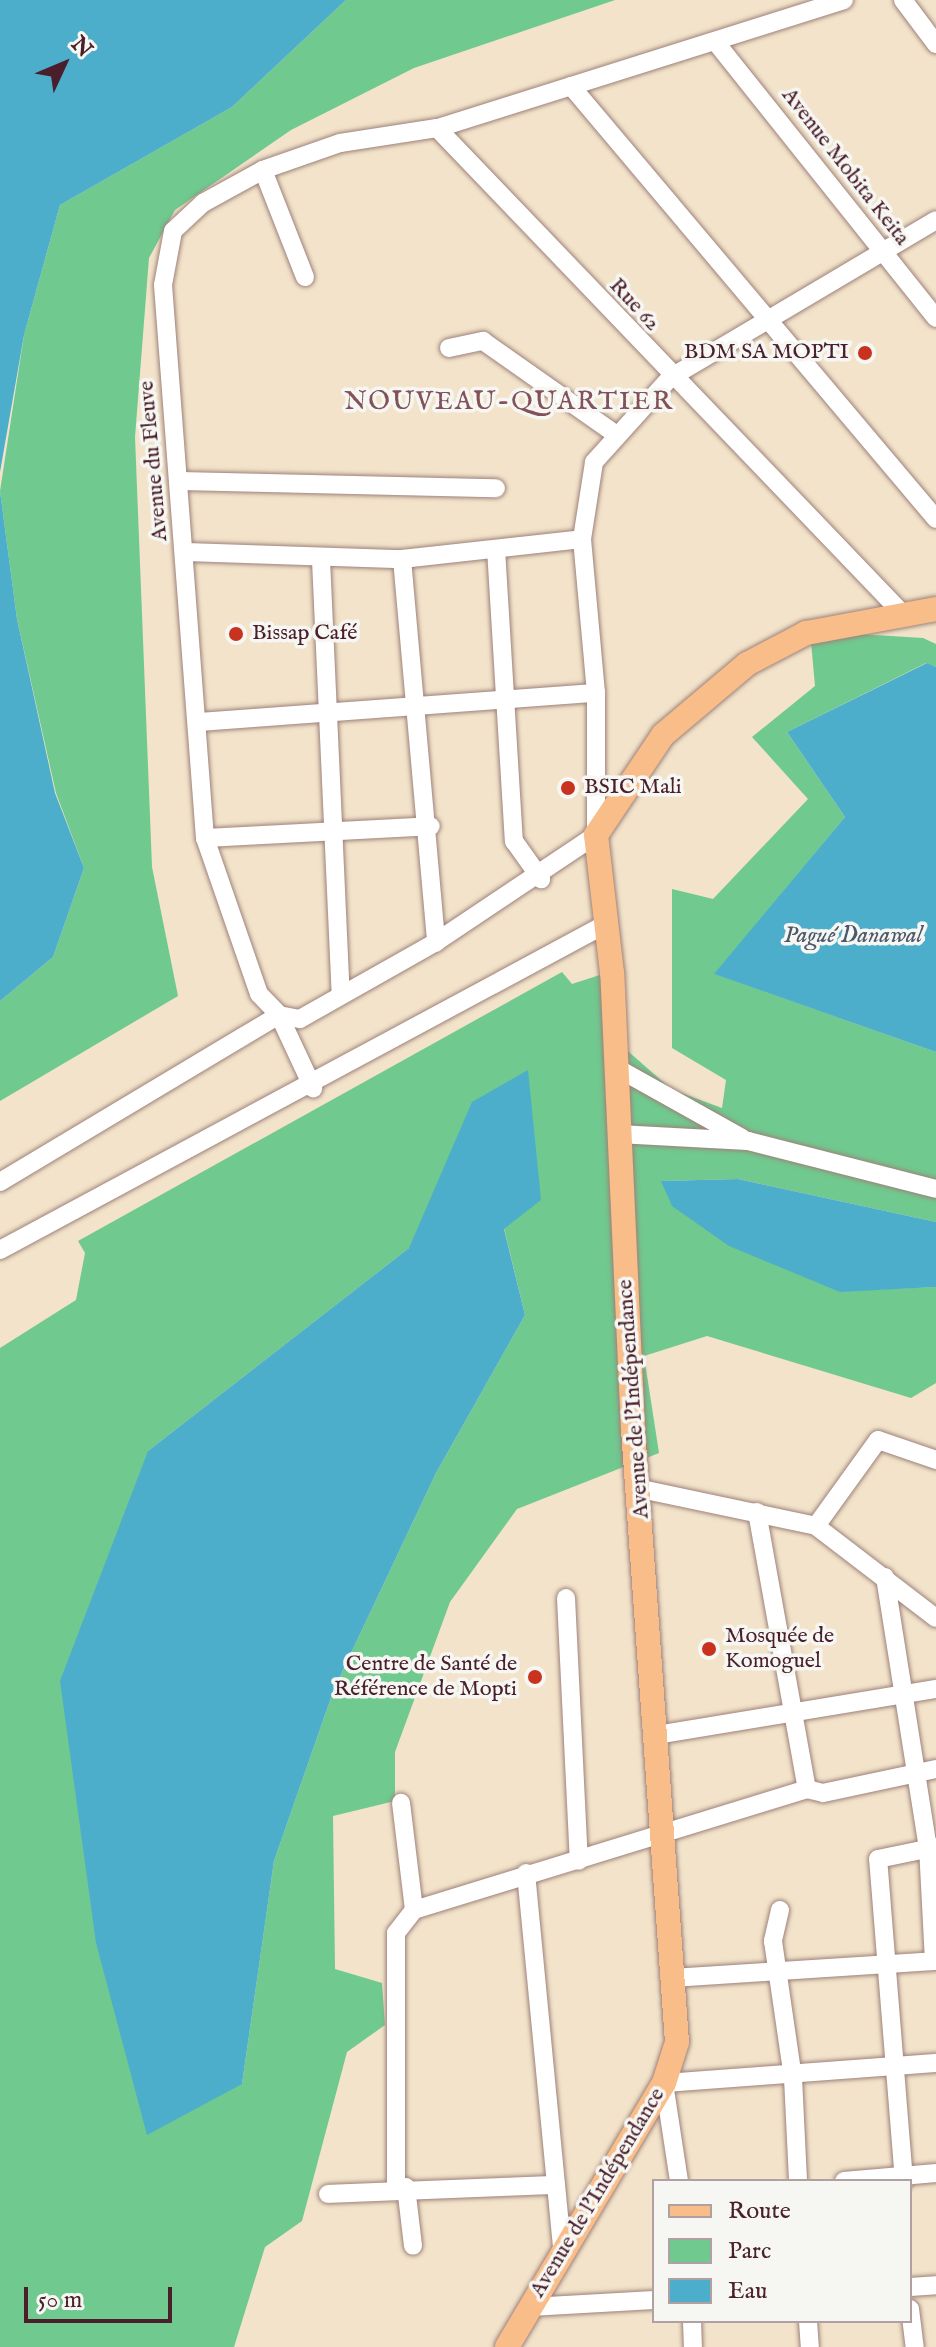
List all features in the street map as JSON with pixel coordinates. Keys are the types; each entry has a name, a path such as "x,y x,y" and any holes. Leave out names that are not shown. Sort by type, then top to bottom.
{"main road":[{"path":"596,835 663,735 747,664 806,633 936,609"},
{"name":"Avenue de l'Indépendance","path":"507,2347 562,2246 664,2083 677,2042 618,1134 617,1068 596,835"}],"street":[{"name":"Avenue du Fleuve","path":"313,1088 279,1015 259,994 205,838 186,552 163,285 173,231 203,203 263,170 340,143 437,128 718,45 844,0"},
{"path":"903,0 936,44"},
{"name":"Avenue Mobita Keita","path":"718,45 884,257 936,318"},
{"path":"571,86 767,326 936,519"},
{"name":"Rue 62","path":"437,128 670,378 902,613"},
{"path":"263,170 305,277"},
{"path":"0,1182 279,1015 300,1019 436,942 541,879 596,835 596,693 582,539 594,462 614,433 670,378 767,326 884,257 936,220"},
{"path":"449,348 483,341 614,433"},
{"path":"178,481 496,488"},
{"path":"186,552 321,560 402,559 582,539"},
{"path":"496,549 508,702 514,841 541,879"},
{"path":"402,559 421,709 431,826 436,942"},
{"path":"321,560 337,831 341,994"},
{"path":"198,722 421,709 596,693"},
{"path":"205,838 431,826"},
{"path":"0,1250 313,1088 606,924"},
{"path":"617,1068 748,1141"},
{"path":"618,1134 748,1141 936,1189"},
{"path":"816,1526 878,1440 936,1460"},
{"path":"641,1489 816,1526 936,1618"},
{"path":"757,1512 807,1789"},
{"path":"673,1978 778,1974 935,1961 932,1847 915,1771 907,1696 885,1577"},
{"path":"566,1598 579,1861"},
{"path":"657,1735 796,1717 936,1689"},
{"path":"413,2246 401,2187 396,1933 414,1910 526,1873 579,1861 807,1789 823,1793 915,1771 936,1769"},
{"path":"401,1803 414,1910"},
{"path":"932,1847 878,1859 904,2179 936,2173"},
{"path":"526,1873 562,2246"},
{"path":"780,1910 772,1927 793,2078 798,2179"},
{"path":"679,2179 664,2083 793,2078 936,2063"},
{"path":"328,2194 401,2187 556,2185"},
{"path":"912,2287 936,2285"},
{"path":"530,2307 652,2300"},
{"path":"692,2323 693,2347"},
{"path":"808,2323 810,2347"},
{"path":"912,2323 915,2347"}],"green space":[{"path":"346,0 615,0 414,68 291,130 175,210 149,258 135,437 152,867 178,996 0,1101 0,1001 53,957 84,868 56,793 17,619 0,491 24,335 60,205 232,107"},
{"path":"810,631 923,638 936,644 936,667 926,663 787,732 845,817 715,974 936,1052 936,1222 738,1179 661,1181 840,1291 936,1287 936,1383 911,1398 707,1336 644,1356 659,1453 517,1509 450,1602 395,1752 395,1801 333,1816 335,1969 382,1983 385,2025 347,2052 302,2221 265,2247 234,2347 0,2347 0,1348 76,1300 85,1253 78,1241 562,972 572,984 609,972 613,1038 671,1089 722,1108 726,1080 672,1048 672,889 713,899 808,799 752,737 815,686","holes":["504,1228 525,1315 436,1473 334,1689 274,1861 242,2084 148,1451 409,1248"]}],"water":[{"path":"0,0 346,0 232,107 60,205 24,335 0,472"},
{"path":"0,491 17,619 55,793 84,868 53,957 0,1001"},
{"name":"Pagué Danawal","path":"927,663 936,667 936,1052 714,974 845,817 787,732"},
{"path":"528,1070 541,1200 504,1229 525,1315 436,1473 334,1689 274,1861 242,2084 147,2135 96,1943 60,1681 148,1451 409,1248 472,1102"},
{"path":"738,1179 936,1222 936,1287 840,1292 729,1246 672,1206 661,1181"}],"place":[{"name":"BDM SA MOPTI","path":"865,353"},
{"name":"Bissap Café","path":"236,634"},
{"name":"BSIC Mali","path":"568,788"},
{"name":"Mosquée de Komoguel","path":"709,1649"},
{"name":"Centre de Santé de Référence de Mopti","path":"535,1677"}],"district":[{"name":"NOUVEAU-QUARTIER","path":"509,402"}]}
